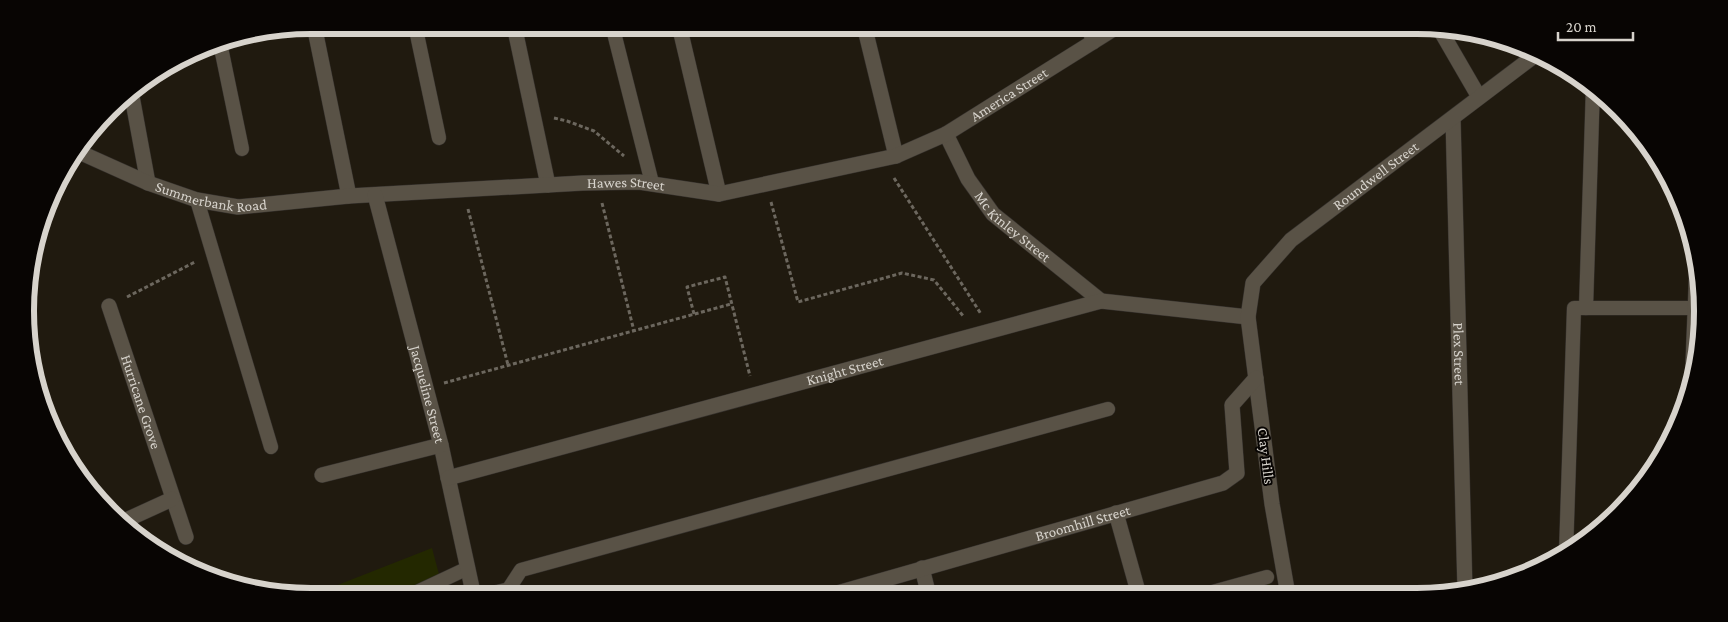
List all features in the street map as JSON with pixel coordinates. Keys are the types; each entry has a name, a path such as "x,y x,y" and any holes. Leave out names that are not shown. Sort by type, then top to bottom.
{"street":[{"path":"316,34 349,196"},
{"path":"516,34 548,185"},
{"path":"682,34 719,194"},
{"path":"866,34 889,158"},
{"path":"1091,34 1093,42"},
{"name":"America Street","path":"889,158 946,134 1106,34"},
{"path":"1443,35 1479,97"},
{"name":"Roundwell Street","path":"1248,316 1253,282 1291,240 1531,58"},
{"path":"133,99 148,183"},
{"name":"Plex Street","path":"1453,118 1465,584"},
{"name":"Mc Kinley Street","path":"946,134 968,179 993,214 1101,302"},
{"name":"Summerbank Road","path":"83,153 148,183 197,200 238,207 349,196"},
{"name":"Hawes Street","path":"349,196 597,183 648,183 719,194 889,158"},
{"name":"Jacqueline Street","path":"376,195 441,445 474,588"},
{"name":"Knight Street","path":"448,478 1101,302 1248,316"},
{"name":"Hurricane Grove","path":"109,306 186,537"},
{"name":"Clay Hills","path":"1248,316 1272,504 1287,588"},
{"name":"Broomhill Street","path":"855,588 1223,483 1238,473 1232,405 1256,378"},
{"path":"322,475 441,445"},
{"path":"128,519 172,499"},
{"path":"1116,513 1137,588"},
{"path":"922,568 927,588"}],"lane":[{"path":"417,34 439,138"},
{"path":"614,34 648,183"},
{"path":"221,48 242,149"},
{"path":"1586,308 1593,97"},
{"path":"197,200 271,447"},
{"path":"1566,545 1574,308 1694,308"},
{"path":"512,588 521,570 1108,409"},
{"path":"426,588 468,568"},
{"path":"1227,588 1267,577"}],"path":[{"path":"533,114 567,121 594,131 626,157 648,183"},
{"path":"889,158 985,333"},
{"path":"597,183 634,331"},
{"path":"766,184 798,302 902,273 934,280 985,333"},
{"path":"463,189 508,366"},
{"path":"109,306 213,253"},
{"path":"694,314 687,287 725,277 754,395"},
{"path":"426,388 731,304"}],"green space":[{"path":"432,548 443,588 330,588"},
{"path":"1270,583 1271,588 1253,588"}]}
